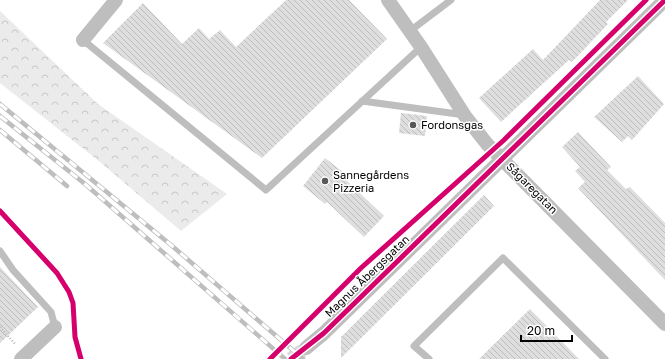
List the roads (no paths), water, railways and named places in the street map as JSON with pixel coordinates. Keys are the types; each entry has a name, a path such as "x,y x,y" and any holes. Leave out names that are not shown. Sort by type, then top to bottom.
{"street":[{"path":"84,40 116,0"},
{"name":"Sågaregatan","path":"388,0 421,47 465,116 487,144 665,324"},
{"name":"Magnus Åbergsgatan","path":"306,348 324,333 664,0"},
{"path":"23,357 55,327"}],"lane":[{"path":"410,31 451,0"},
{"path":"84,40 266,190 421,47"},
{"path":"362,101 465,116"},
{"path":"0,251 13,270 51,312 55,327"},
{"path":"429,359 414,346 502,258 605,359"}],"tunnel":[{"path":"291,359 306,348"}],"railway":[{"path":"0,104 171,245 303,359"},
{"path":"0,116 85,184 285,359"},
{"path":"0,130 67,186"}],"place":[{"name":"Fordonsgas","path":"413,125"},
{"name":"Sannegårdens Pizzeria","path":"325,181"}]}
